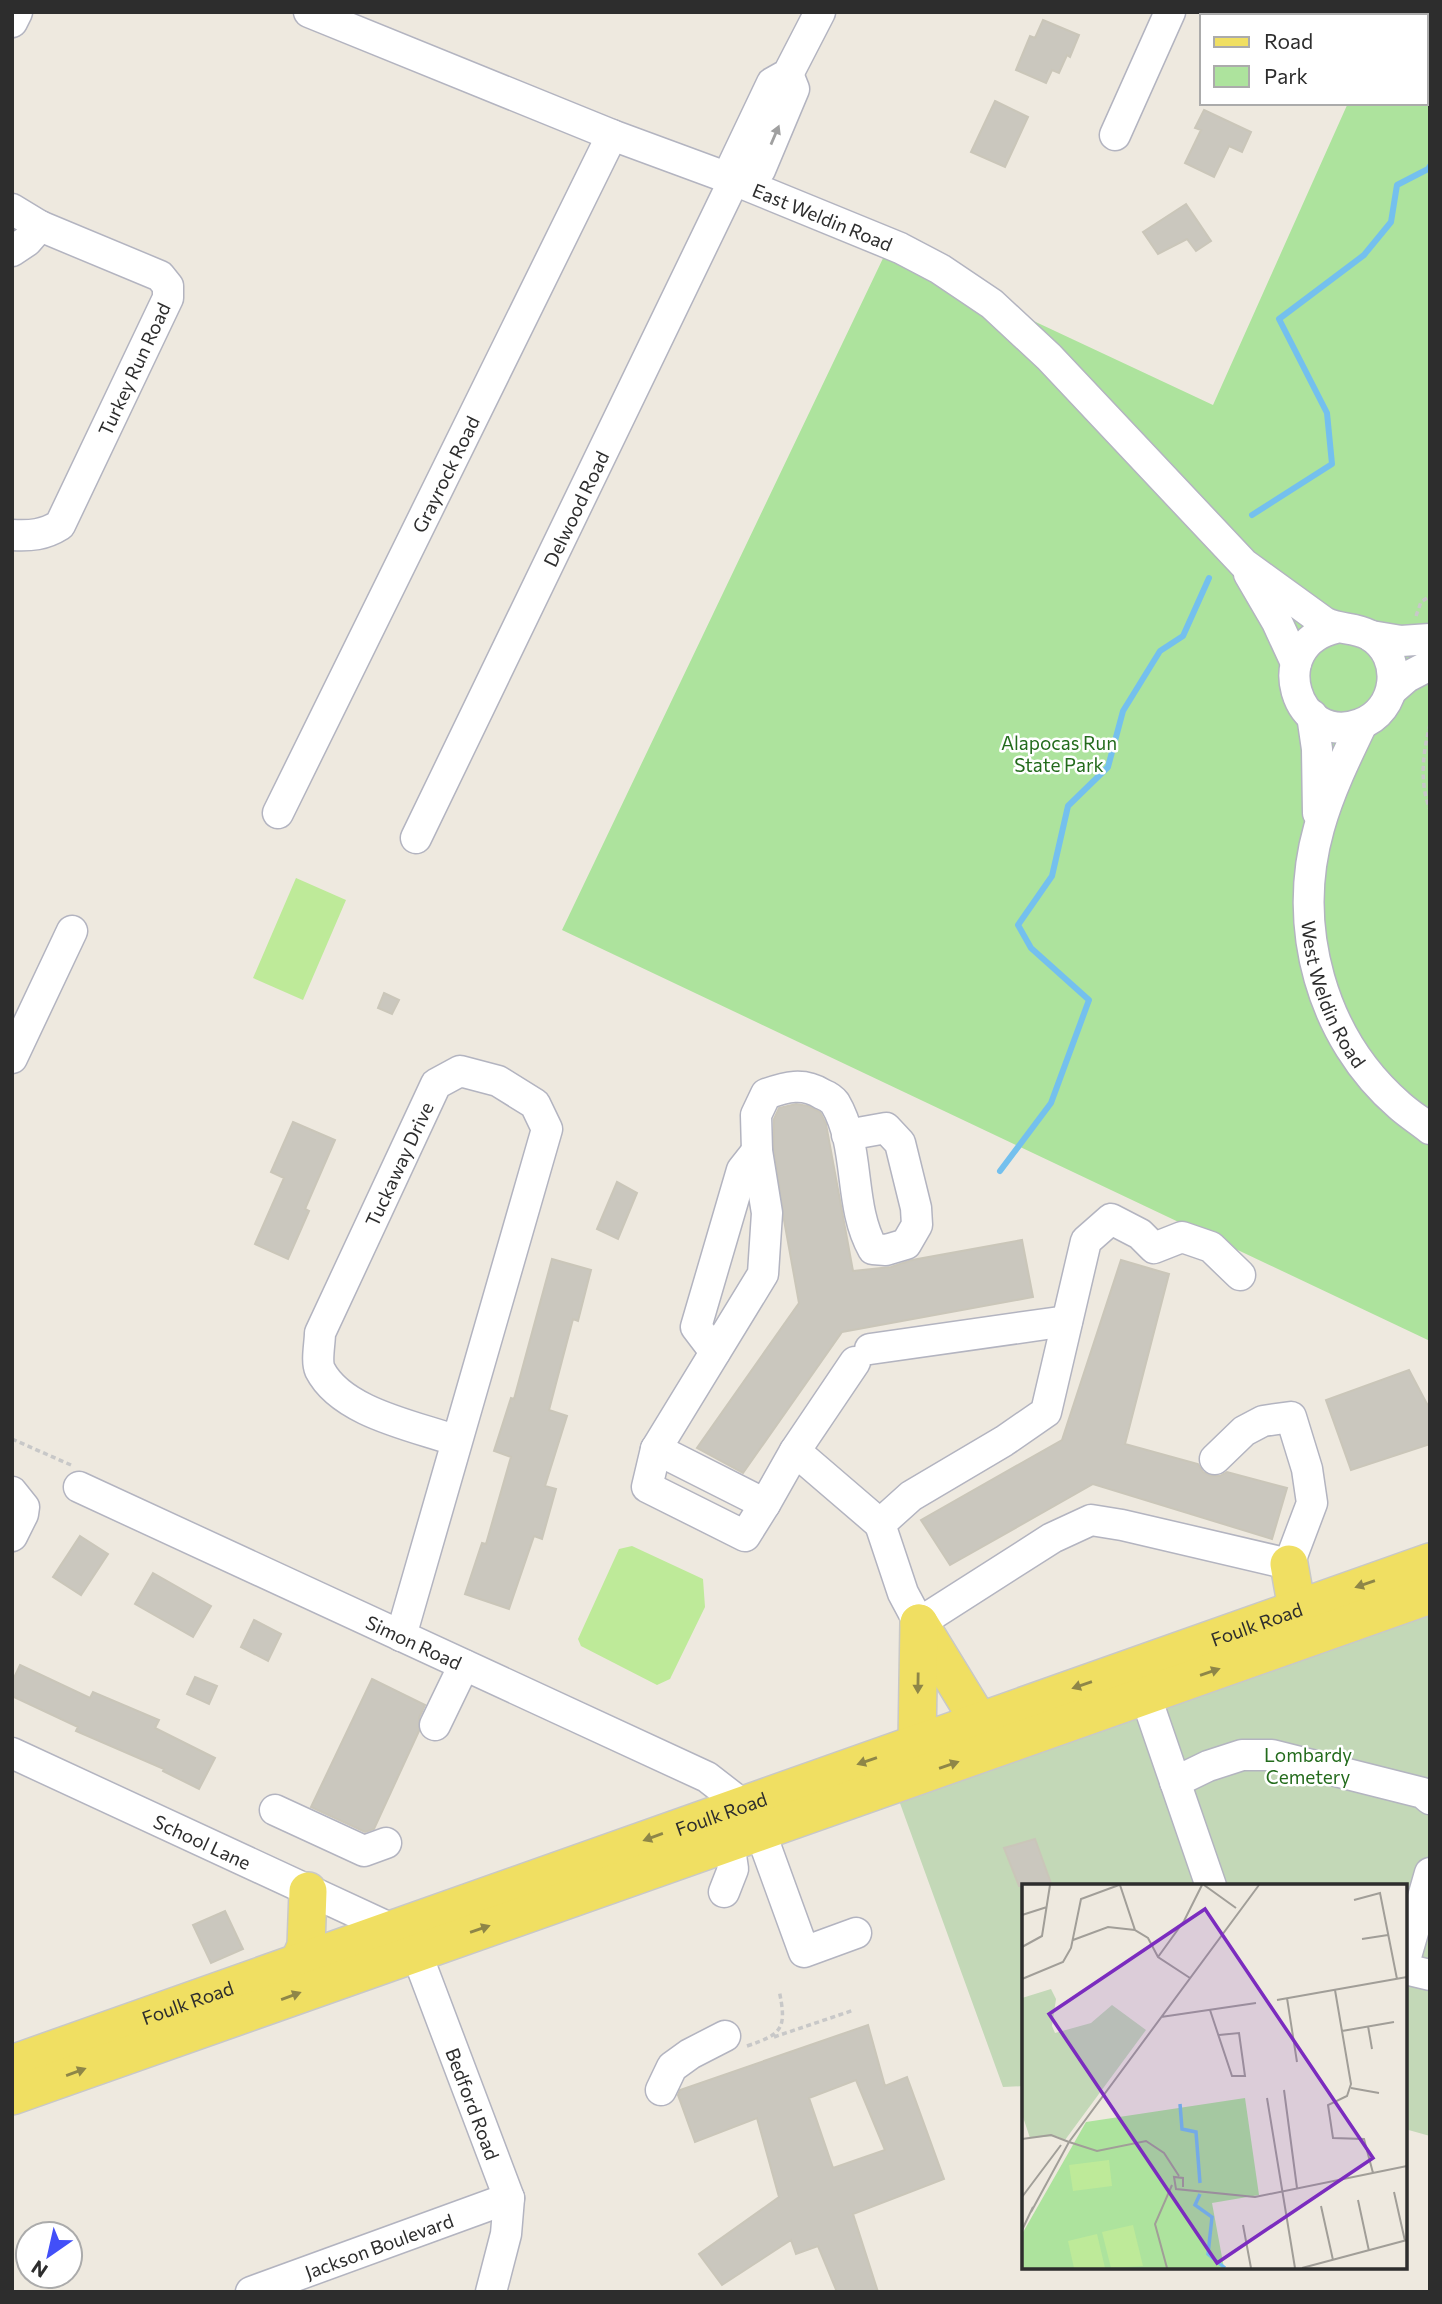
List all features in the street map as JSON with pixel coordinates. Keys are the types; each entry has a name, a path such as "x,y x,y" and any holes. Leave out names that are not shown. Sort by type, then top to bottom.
{"main road":[{"name":"Foulk Road","path":"12,2096 404,1940 744,1826 1141,1681 1297,1609 1430,1562"},
{"path":"1289,1564 1297,1609"},
{"name":"Foulk Road","path":"744,1826 917,1744 979,1721 1141,1681 1430,1595"},
{"path":"919,1623 979,1721"},
{"path":"917,1744 919,1623"},
{"path":"299,1962 306,1946 308,1891"},
{"name":"Foulk Road","path":"12,2064 299,1962 404,1940"}],"street":[{"path":"12,22 17,12"},
{"name":"East Weldin Road","path":"309,12 911,253 971,288 992,304 1049,358 1244,564 1336,628"},
{"name":"Delwood Road","path":"416,838 734,180 733,165 772,83 788,74 820,12"},
{"path":"1115,135 1170,12"},
{"name":"Grayrock Road","path":"278,813 612,135"},
{"name":"Turkey Run Road","path":"12,209 40,226 160,276 168,286 168,298 60,525 47,533 34,536 12,535"},
{"path":"12,251 27,241 40,226"},
{"name":"East Weldin Road","path":"1244,564 1277,622 1296,663"},
{"path":"1371,636 1383,648 1393,673 1392,690 1383,709 1362,724 1340,727 1312,716 1304,708 1294,680 1296,663 1312,639 1336,628 1401,640 1430,639"},
{"path":"1392,690 1407,677 1430,665"},
{"name":"West Weldin Road","path":"1312,716 1317,749 1319,828"},
{"name":"West Weldin Road","path":"1362,724 1331,791 1319,828 1309,881 1309,930 1329,1009 1351,1049 1373,1078 1399,1105 1430,1129"},
{"path":"12,1058 72,931"},
{"name":"Tuckaway Drive","path":"401,1636 547,1129 535,1104 498,1081 460,1071 436,1084 320,1333 319,1368 335,1391 362,1409 457,1441"},
{"path":"847,1135 834,1101 812,1087 789,1086 766,1094 756,1115 757,1151 767,1213 763,1274 656,1449 765,1504 795,1451 862,1356 1067,1321"},
{"path":"715,1352 696,1327 742,1170 757,1151"},
{"path":"880,1524 911,1496 1004,1441 1046,1412 1086,1241 1111,1219 1140,1234 1154,1248 1182,1237 1211,1247 1240,1275"},
{"path":"795,1451 880,1524 903,1592 919,1623 1052,1538 1091,1520 1289,1564 1312,1503 1307,1469 1291,1417 1263,1421 1244,1431 1215,1458"},
{"name":"Simon Road","path":"79,1487 707,1777 744,1826"},
{"path":"12,1492 24,1507 14,1533"},
{"path":"435,1725 464,1665"},
{"path":"1141,1681 1210,1884"},
{"name":"School Lane","path":"12,1753 308,1891 404,1940"},
{"path":"1175,1782 1208,1766 1242,1755 1272,1755 1423,1793 1430,1799"},
{"path":"275,1810 364,1851 386,1843"},
{"path":"724,1892 744,1826"},
{"path":"744,1826 804,1952 856,1933"},
{"path":"1407,1953 1430,1873"},
{"name":"Bedford Road","path":"404,1940 509,2198 506,2234 491,2292"},
{"path":"1407,1969 1430,1975"},
{"path":"661,2090 672,2067 690,2054 725,2036"},
{"name":"Jackson Boulevard","path":"251,2292 509,2198"}],"path":[{"path":"1430,724 1423,776 1425,798 1430,810"},
{"path":"771,2038 854,2010"}],"green space":[{"name":"Alapocas Run State Park","path":"1430,12 1430,1341 562,930 886,252 1213,405 1347,105 1428,105 1428,14 1388,14"},
{"path":"296,878 346,900 303,1000 253,978"},
{"path":"632,1546 703,1579 705,1607 670,1679 657,1685 581,1646 578,1639 619,1549"},
{"name":"Lombardy Cemetery","path":"1430,1595 1430,2136 1407,2130 1407,1884 1022,1884 1022,2086 1003,2087 893,1784"}],"building":[{"path":"1043,20 1079,35 1070,57 1067,55 1059,73 1052,70 1046,83 1016,70 1030,36 1035,38"},
{"path":"995,101 1028,117 1005,167 971,152"},
{"path":"1204,110 1251,132 1242,152 1229,146 1214,177 1185,163 1201,130 1195,128"},
{"path":"1186,204 1211,241 1196,251 1187,239 1158,254 1143,232"},
{"path":"384,993 399,1000 392,1014 378,1008"},
{"path":"796,1104 820,1112 826,1124 853,1271 891,1267 912,1260 1022,1240 1033,1297 842,1332 743,1473 697,1448 799,1303 774,1149 774,1119 779,1108"},
{"path":"293,1122 335,1140 305,1209 309,1211 288,1259 255,1244 284,1178 271,1172"},
{"path":"617,1182 637,1193 618,1239 597,1229"},
{"path":"552,1259 591,1270 578,1321 573,1319 549,1410 567,1416 545,1486 556,1489 542,1539 534,1536 509,1609 465,1594 482,1543 486,1544 511,1457 494,1451 511,1398 514,1399"},
{"path":"1121,1260 1169,1274 1125,1444 1198,1464 1203,1472 1211,1476 1220,1476 1227,1472 1287,1488 1272,1539 1093,1484 950,1565 921,1520 1062,1440"},
{"path":"1409,1370 1430,1405 1430,1444 1351,1470 1326,1400"},
{"path":"80,1536 108,1554 81,1595 53,1577"},
{"path":"153,1573 211,1606 193,1637 135,1604"},
{"path":"254,1620 281,1634 268,1661 241,1647"},
{"path":"20,1665 90,1698 93,1692 159,1720 155,1728 215,1758 199,1789 163,1771 164,1769 76,1731 78,1727 12,1696 12,1682"},
{"path":"195,1677 217,1686 209,1704 187,1694"},
{"path":"372,1679 425,1705 419,1718 419,1731 374,1829 365,1832 311,1807"},
{"path":"1035,1839 1051,1884 1019,1886 1004,1848"},
{"path":"225,1911 243,1949 211,1963 193,1925"},
{"path":"868,2025 885,2086 907,2077 944,2179 853,2214 878,2292 837,2292 818,2246 796,2254 791,2240 722,2285 699,2254 779,2197 757,2118 695,2142 678,2095 680,2090","holes":["856,2080 885,2150 833,2168 809,2098"]}],"waterway":[{"path":"1429,12 1430,17"},
{"path":"1252,515 1332,464 1327,413 1279,319 1364,255 1391,222 1397,185 1430,166"},
{"path":"1000,1171 1051,1103 1089,1000 1031,948 1018,925 1052,876 1068,806 1108,767 1123,711 1160,651 1183,636 1209,578"}]}
